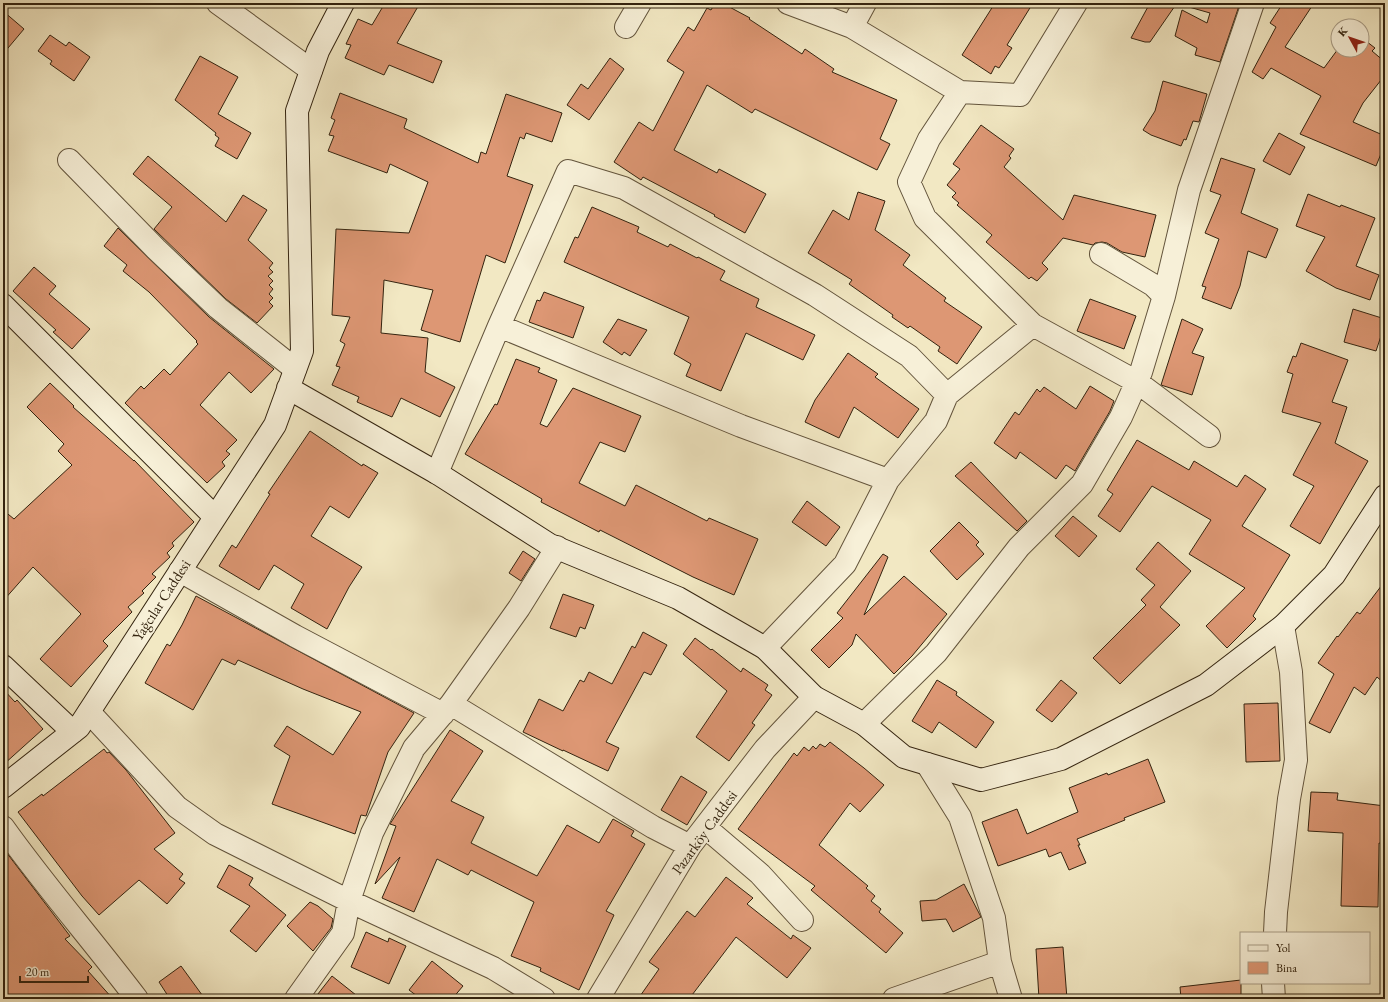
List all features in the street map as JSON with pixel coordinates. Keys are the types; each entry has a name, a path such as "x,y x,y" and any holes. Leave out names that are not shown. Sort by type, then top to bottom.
{"street":[{"path":"218,3 311,70"},
{"name":"Yağcılar Caddesi","path":"3,787 80,727 274,425 302,351 297,111 318,51 344,3"},
{"path":"626,26 640,3"},
{"path":"788,3 852,27 960,92 1020,95 1076,3"},
{"path":"852,27 865,3"},
{"path":"864,724 936,653 1019,547 1082,484 1121,417 1141,372 1164,296 1189,190 1252,3"},
{"path":"960,92 929,139 909,182 925,218 1033,325 1136,382 1209,436"},
{"path":"69,160 156,250 292,378 436,473 550,545 678,598 765,648 814,698 864,724 904,757 981,780 1062,759 1206,685 1283,626 1334,575 1385,496"},
{"path":"436,473 568,171 624,188 815,295 909,356 947,396"},
{"path":"1101,254 1153,285 1164,296"},
{"path":"3,305 215,517"},
{"path":"765,648 845,564 888,480 936,421 947,396 1033,325"},
{"path":"499,326 741,426 888,480"},
{"path":"296,999 343,933 349,901 372,833 414,748 447,709 519,608 557,547"},
{"path":"180,571 294,636 447,709 653,827 690,846"},
{"path":"1275,932 1288,807 1296,760 1291,672 1283,626"},
{"path":"3,666 72,732"},
{"name":"Pazarköy Caddesi","path":"598,999 690,846 765,749 814,698"},
{"path":"89,712 178,807 208,830 349,901 493,968 544,999"},
{"path":"927,764 960,817 994,918 1000,962 1010,999"},
{"path":"3,826 34,870 102,953 137,999"},
{"path":"705,827 760,874 802,920"},
{"path":"894,999 1000,962"},
{"path":"1273,984 1274,999"}],"building":[{"path":"385,3 420,3 397,43 442,61 433,83 389,65 384,75 345,58 351,45 346,44 358,19 372,25"},
{"path":"715,3 722,3 750,18 749,19 802,54 805,49 834,69 832,72 897,100 880,139 890,144 877,170 755,109 752,113 707,85 674,150 717,173 719,169 766,194 745,233 714,216 715,215 643,177 641,180 614,162 639,122 653,131 684,72 667,61 688,27 694,31 707,8 711,10"},
{"path":"995,3 1033,3 1007,45 1012,48 999,68 995,66 991,74 962,55"},
{"path":"1150,3 1177,3 1150,42 1131,38"},
{"path":"1190,3 1240,3 1220,62 1195,55 1197,48 1175,36 1182,10 1207,23 1210,13 1189,7"},
{"path":"1283,3 1314,3 1285,47 1324,68 1331,58 1370,58 1370,44 1375,48 1372,51 1385,62 1385,75 1363,103 1353,122 1385,136 1385,144 1376,166 1300,134 1321,96 1271,68 1263,79 1252,72 1276,27 1270,23"},
{"path":"3,11 24,29 3,54"},
{"path":"50,35 66,46 69,42 90,57 74,81 50,64 52,61 38,51"},
{"path":"200,56 238,77 218,114 251,133 237,159 215,146 219,138 215,135 216,133 175,100"},
{"path":"610,58 624,69 589,120 567,105 581,84 588,89"},
{"path":"1163,81 1207,94 1199,122 1193,121 1186,140 1184,139 1181,146 1151,135 1143,130 1155,111"},
{"path":"340,93 407,119 404,128 478,163 481,152 486,154 506,94 562,113 552,142 526,133 524,139 520,137 507,176 533,185 505,263 486,255 460,342 421,330 433,290 384,280 381,333 428,338 425,372 455,387 440,417 401,398 392,417 357,402 359,397 332,385 340,367 336,366 345,344 340,341 350,317 332,315 336,229 409,233 428,182 390,164 387,173 328,151 334,136 329,135 335,120 331,118"},
{"path":"981,125 1014,149 1009,156 1011,158 1004,167 1063,220 1074,195 1156,215 1145,257 1122,252 1107,243 1095,243 1093,245 1063,238 1042,263 1048,269 1037,281 1031,277 1029,279 986,242 992,235 957,205 959,203 952,197 956,193 947,185 960,169 953,164"},
{"path":"1279,133 1305,147 1290,175 1263,161"},
{"path":"148,156 226,222 243,195 267,210 248,240 273,263 269,268 273,272 268,276 273,281 269,285 273,289 269,294 273,298 269,302 273,306 257,323 226,299 154,229 172,207 133,174"},
{"path":"1221,158 1255,169 1241,213 1278,229 1266,258 1248,251 1240,286 1231,309 1202,298 1206,287 1202,286 1219,239 1205,233 1221,195 1210,191"},
{"path":"858,192 885,201 875,230 910,255 903,265 946,298 944,301 982,327 957,364 938,351 940,347 910,326 908,328 892,317 893,315 849,284 852,280 808,253 833,210 849,220"},
{"path":"1308,194 1340,207 1341,205 1375,218 1356,266 1379,275 1370,300 1336,288 1306,271 1325,237 1296,226"},
{"path":"592,207 639,227 637,232 668,247 670,244 725,271 720,280 759,299 756,307 815,335 803,360 746,333 721,391 686,376 691,364 674,354 689,317 564,262 575,237 578,238"},
{"path":"118,228 209,317 274,369 251,393 229,372 200,405 237,440 226,451 230,454 222,462 225,466 207,483 125,403 141,386 144,389 164,369 170,375 198,344 196,342 197,341 149,292 123,271 127,265 104,246"},
{"path":"34,267 56,286 49,294 90,329 72,349 53,332 56,330 13,291"},
{"path":"544,292 584,307 573,338 529,322 537,300 540,301"},
{"path":"1090,299 1136,316 1124,349 1077,331"},
{"path":"1353,309 1385,319 1385,337 1381,336 1376,351 1344,342"},
{"path":"618,319 647,330 630,356 624,352 622,355 603,342"},
{"path":"1182,319 1203,329 1192,353 1204,357 1192,395 1161,385"},
{"path":"1301,343 1348,360 1332,402 1347,407 1335,443 1368,461 1320,544 1290,526 1314,486 1293,475 1321,423 1282,412 1293,374 1287,372 1293,356 1296,357"},
{"path":"848,353 878,374 875,377 919,409 898,438 854,407 839,438 805,422 815,400"},
{"path":"516,359 540,368 538,372 557,380 540,424 547,427 573,388 641,416 625,452 600,442 579,483 625,506 636,485 707,521 709,518 758,539 734,595 693,577 600,530 599,532 541,502 542,499 465,454 495,404 497,405"},
{"path":"50,383 74,406 73,407 134,460 194,522 172,543 174,546 167,553 170,557 152,574 156,577 142,591 144,593 128,607 132,612 103,641 108,646 71,687 40,659 81,614 33,567 3,601 3,510 14,519 72,465 58,451 64,444 27,407"},
{"path":"1090,386 1114,401 1110,411 1075,471 1066,465 1056,479 1020,452 1016,459 994,443 1015,412 1019,415 1037,389 1040,392 1044,387 1076,409"},
{"path":"310,431 362,466 363,464 378,473 349,518 330,506 311,536 362,567 349,587 327,629 291,608 304,584 274,565 259,590 219,566 232,545 236,548 270,494 268,493"},
{"path":"1137,440 1189,470 1194,461 1237,487 1245,475 1266,489 1242,526 1290,555 1253,616 1256,619 1227,648 1206,626 1245,588 1189,554 1211,520 1152,486 1120,532 1098,516 1113,494 1107,490"},
{"path":"971,462 1027,521 1017,531 955,476"},
{"path":"807,501 840,527 826,546 792,522"},
{"path":"1073,516 1097,536 1079,557 1055,536"},
{"path":"959,522 979,542 976,545 984,554 957,580 930,551"},
{"path":"1158,542 1191,571 1160,607 1180,625 1120,684 1093,658 1146,605 1141,600 1155,585 1136,569"},
{"path":"523,551 535,559 521,581 509,573"},
{"path":"883,554 888,557 864,615 904,576 947,614 912,656 894,674 856,634 852,645 829,668 811,650 843,618 837,613"},
{"path":"1385,581 1385,684 1377,677 1365,695 1354,687 1330,733 1309,723 1334,674 1318,663 1337,636 1338,637 1357,612 1360,614"},
{"path":"563,594 594,605 585,629 580,627 576,637 550,628"},
{"path":"196,596 414,713 388,752 366,816 361,815 355,834 272,804 290,756 274,746 287,726 333,755 361,712 303,689 238,660 235,665 222,659 193,710 145,683 167,644 170,646"},
{"path":"643,632 667,645 651,675 644,672 606,742 619,748 608,771 523,732 539,699 563,711 580,680 584,682 589,672 612,684 632,646 635,648"},
{"path":"695,638 711,650 712,649 741,672 743,668 768,685 765,690 772,695 752,723 755,725 729,761 696,737 727,691 683,654"},
{"path":"937,680 957,692 956,695 994,722 976,748 939,722 932,733 912,721"},
{"path":"1061,680 1077,693 1052,722 1036,710"},
{"path":"3,689 15,702 17,700 43,729 3,765"},
{"path":"1278,703 1280,761 1246,762 1244,704"},
{"path":"450,730 483,751 451,801 484,817 471,843 537,876 567,825 599,843 613,819 634,831 631,836 645,844 606,911 614,915 579,990 540,971 541,968 511,956 534,902 471,870 468,875 437,859 414,912 382,898 400,857 375,884 396,826 390,824"},
{"path":"830,742 884,785 860,812 850,803 819,845 868,886 866,888 875,896 871,901 881,909 879,912 903,933 886,953 811,890 815,886 738,829 794,753 797,756 804,747 809,751 813,746 816,749 820,744 825,747"},
{"path":"104,749 107,753 109,752 126,770 175,833 154,849 183,874 179,879 185,883 167,904 139,880 99,915 82,896 18,812 42,794 43,796"},
{"path":"1148,759 1165,802 1077,839 1086,863 1069,870 1061,852 1049,857 1046,849 998,866 982,822 1017,809 1027,834 1078,812 1069,788 1107,773 1108,775"},
{"path":"681,776 707,792 687,825 661,810"},
{"path":"1311,792 1338,793 1337,800 1385,806 1385,844 1379,843 1378,907 1341,906 1343,833 1308,831"},
{"path":"3,848 70,936 65,939 92,967 88,971 113,999 3,999"},
{"path":"229,865 253,878 249,885 286,915 256,952 230,931 250,906 217,887"},
{"path":"726,877 753,898 747,904 791,939 793,935 811,948 787,978 736,937 689,999 638,999 659,969 649,962 687,911 695,917"},
{"path":"964,884 981,917 953,932 946,919 922,921 920,901 936,900"},
{"path":"310,902 318,906 333,919 331,928 313,951 287,926"},
{"path":"366,932 388,942 389,938 406,946 389,984 351,967"},
{"path":"1063,947 1067,999 1039,999 1036,949"},
{"path":"432,961 463,986 452,999 421,999 409,990"},
{"path":"181,966 205,999 170,999 159,982"},
{"path":"332,976 361,999 314,999"},
{"path":"1240,980 1241,999 1181,999 1180,987"}]}
